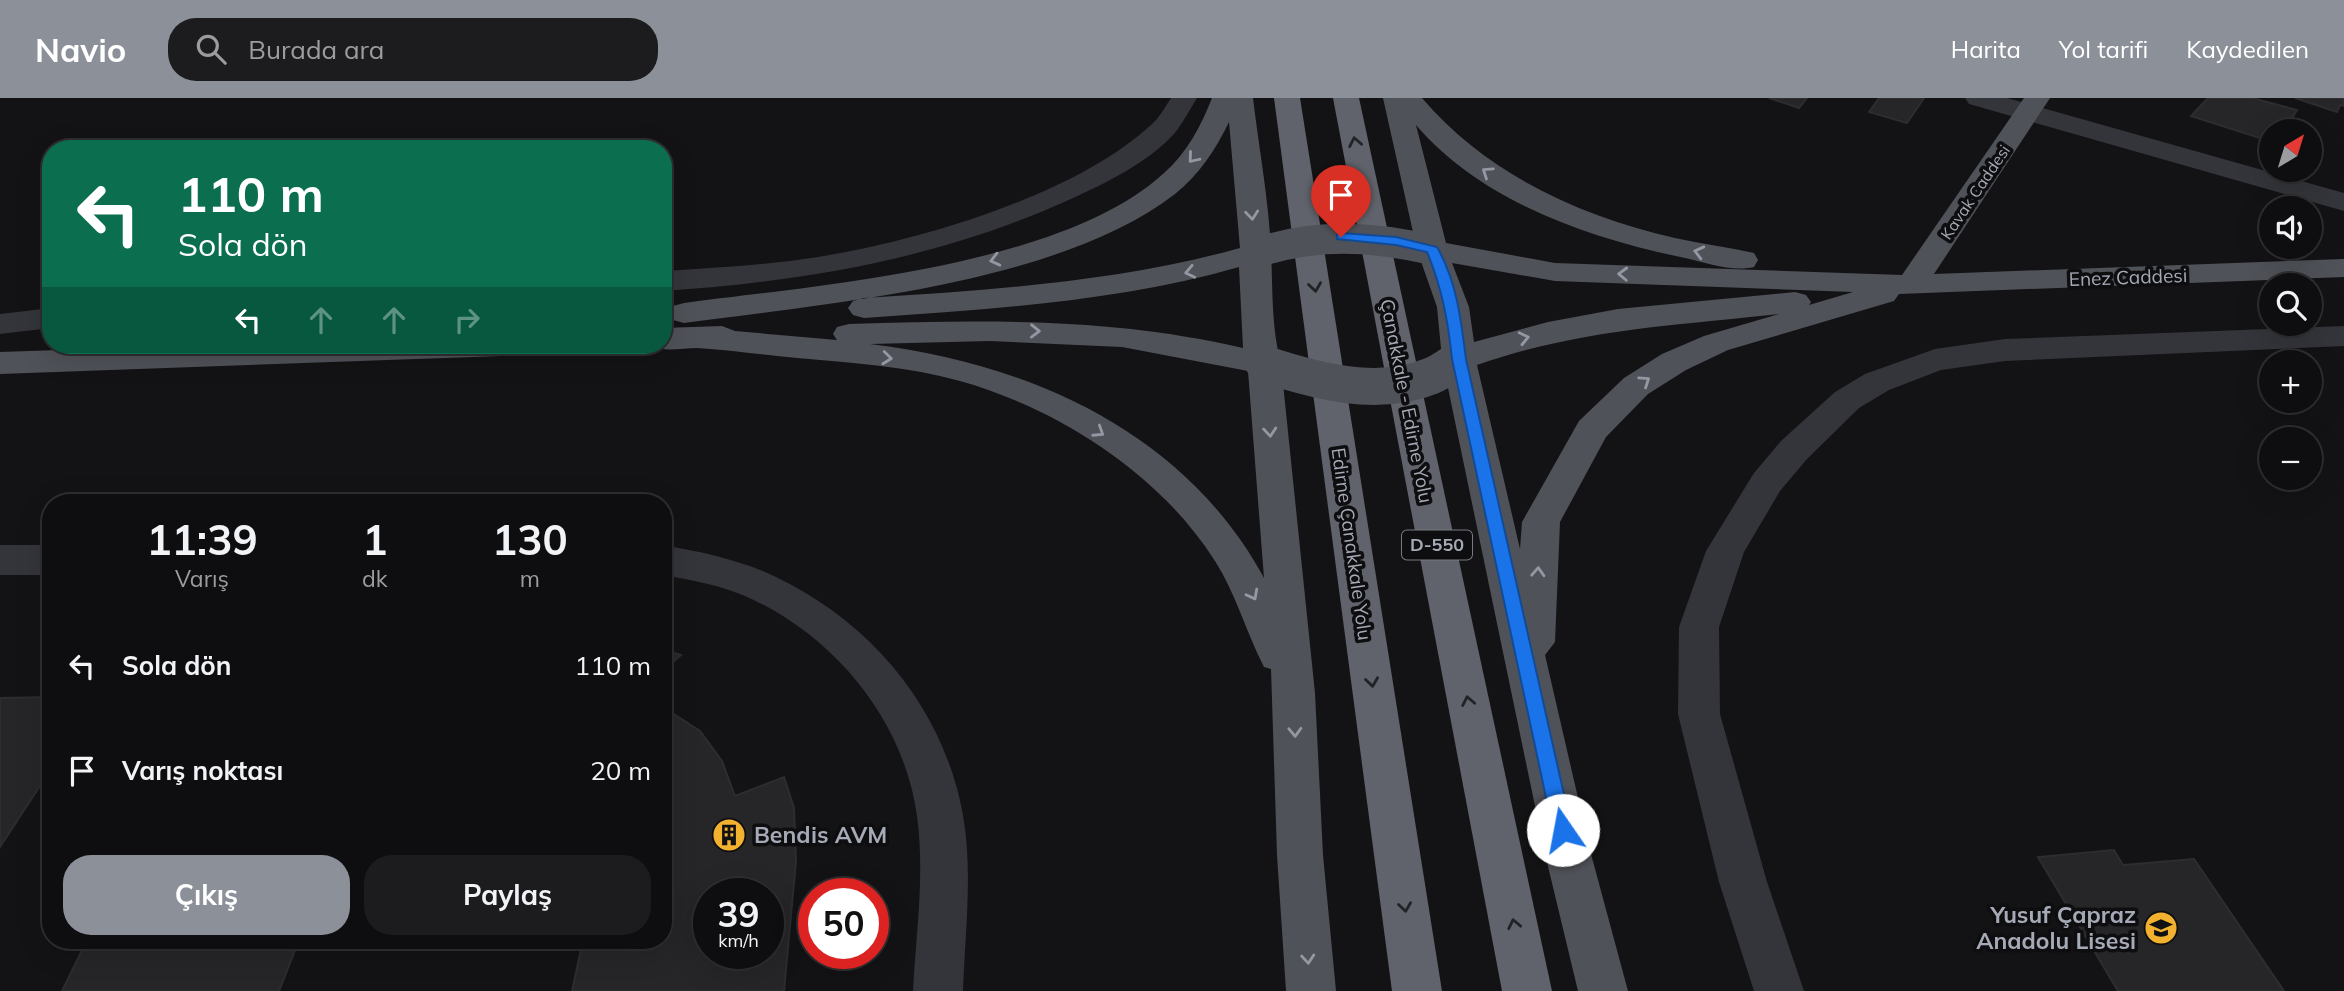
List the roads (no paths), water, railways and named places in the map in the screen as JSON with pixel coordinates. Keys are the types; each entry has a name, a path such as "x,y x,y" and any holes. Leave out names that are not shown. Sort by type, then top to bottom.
{"highway":[{"name":"Edirne Çanakkale Yolu","path":"1287,98 1417,991"},
{"name":"Çanakkale - Edirne Yolu","path":"1346,98 1527,991"}],"main road":[{"path":"677,326 838,291 962,269 1047,247 1080,234 1113,220 1164,188 1211,134 1225,98"},
{"path":"1240,98 1256,253 1254,292 1258,341 1264,364 1294,693 1300,855 1311,991"},
{"path":"1396,98 1432,250 1453,307 1459,359 1568,854 1603,991"},
{"path":"1408,98 1461,154 1494,177 1586,219 1715,256 1911,285"},
{"name":"Kavak Caddesi","path":"1911,285 2032,106"},
{"path":"677,326 860,308 1022,297 1194,272 1284,242 1341,237 1396,241 1555,272 1911,285"},
{"name":"Enez Caddesi","path":"1911,285 2344,268"},
{"path":"677,326 1075,332 1215,352 1297,375 1368,385 1431,376 1459,359 1504,343 1572,327 1638,316 1765,306 1911,285"},
{"path":"1532,689 1541,522 1592,430 1636,386 1674,362 1716,343 1911,285"},
{"path":"677,326 925,362 993,378 1064,409 1133,453 1181,492 1220,538 1256,600 1294,693"},
{"path":"0,337 42,335"},
{"path":"0,363 250,354"}],"street":[{"path":"672,280 767,275 843,262 933,240 979,224 1067,190 1116,163 1159,133 1173,118 1184,98"},
{"path":"1978,98 2032,106 2344,202"},
{"path":"0,324 42,319"},
{"path":"1779,991 1743,882 1699,714 1699,627 1725,551 1767,482 1794,450 1847,400 1877,382 1935,360 2005,351 2344,336"},
{"path":"0,560 42,560"},
{"path":"672,562 728,572 768,589 800,608 863,658 898,701 928,767 940,818 938,991"}],"place":[{"name":"Bendis AVM","path":"729,835"},
{"name":"Yusuf Çapraz Anadolu Lisesi","path":"2161,928"}]}
